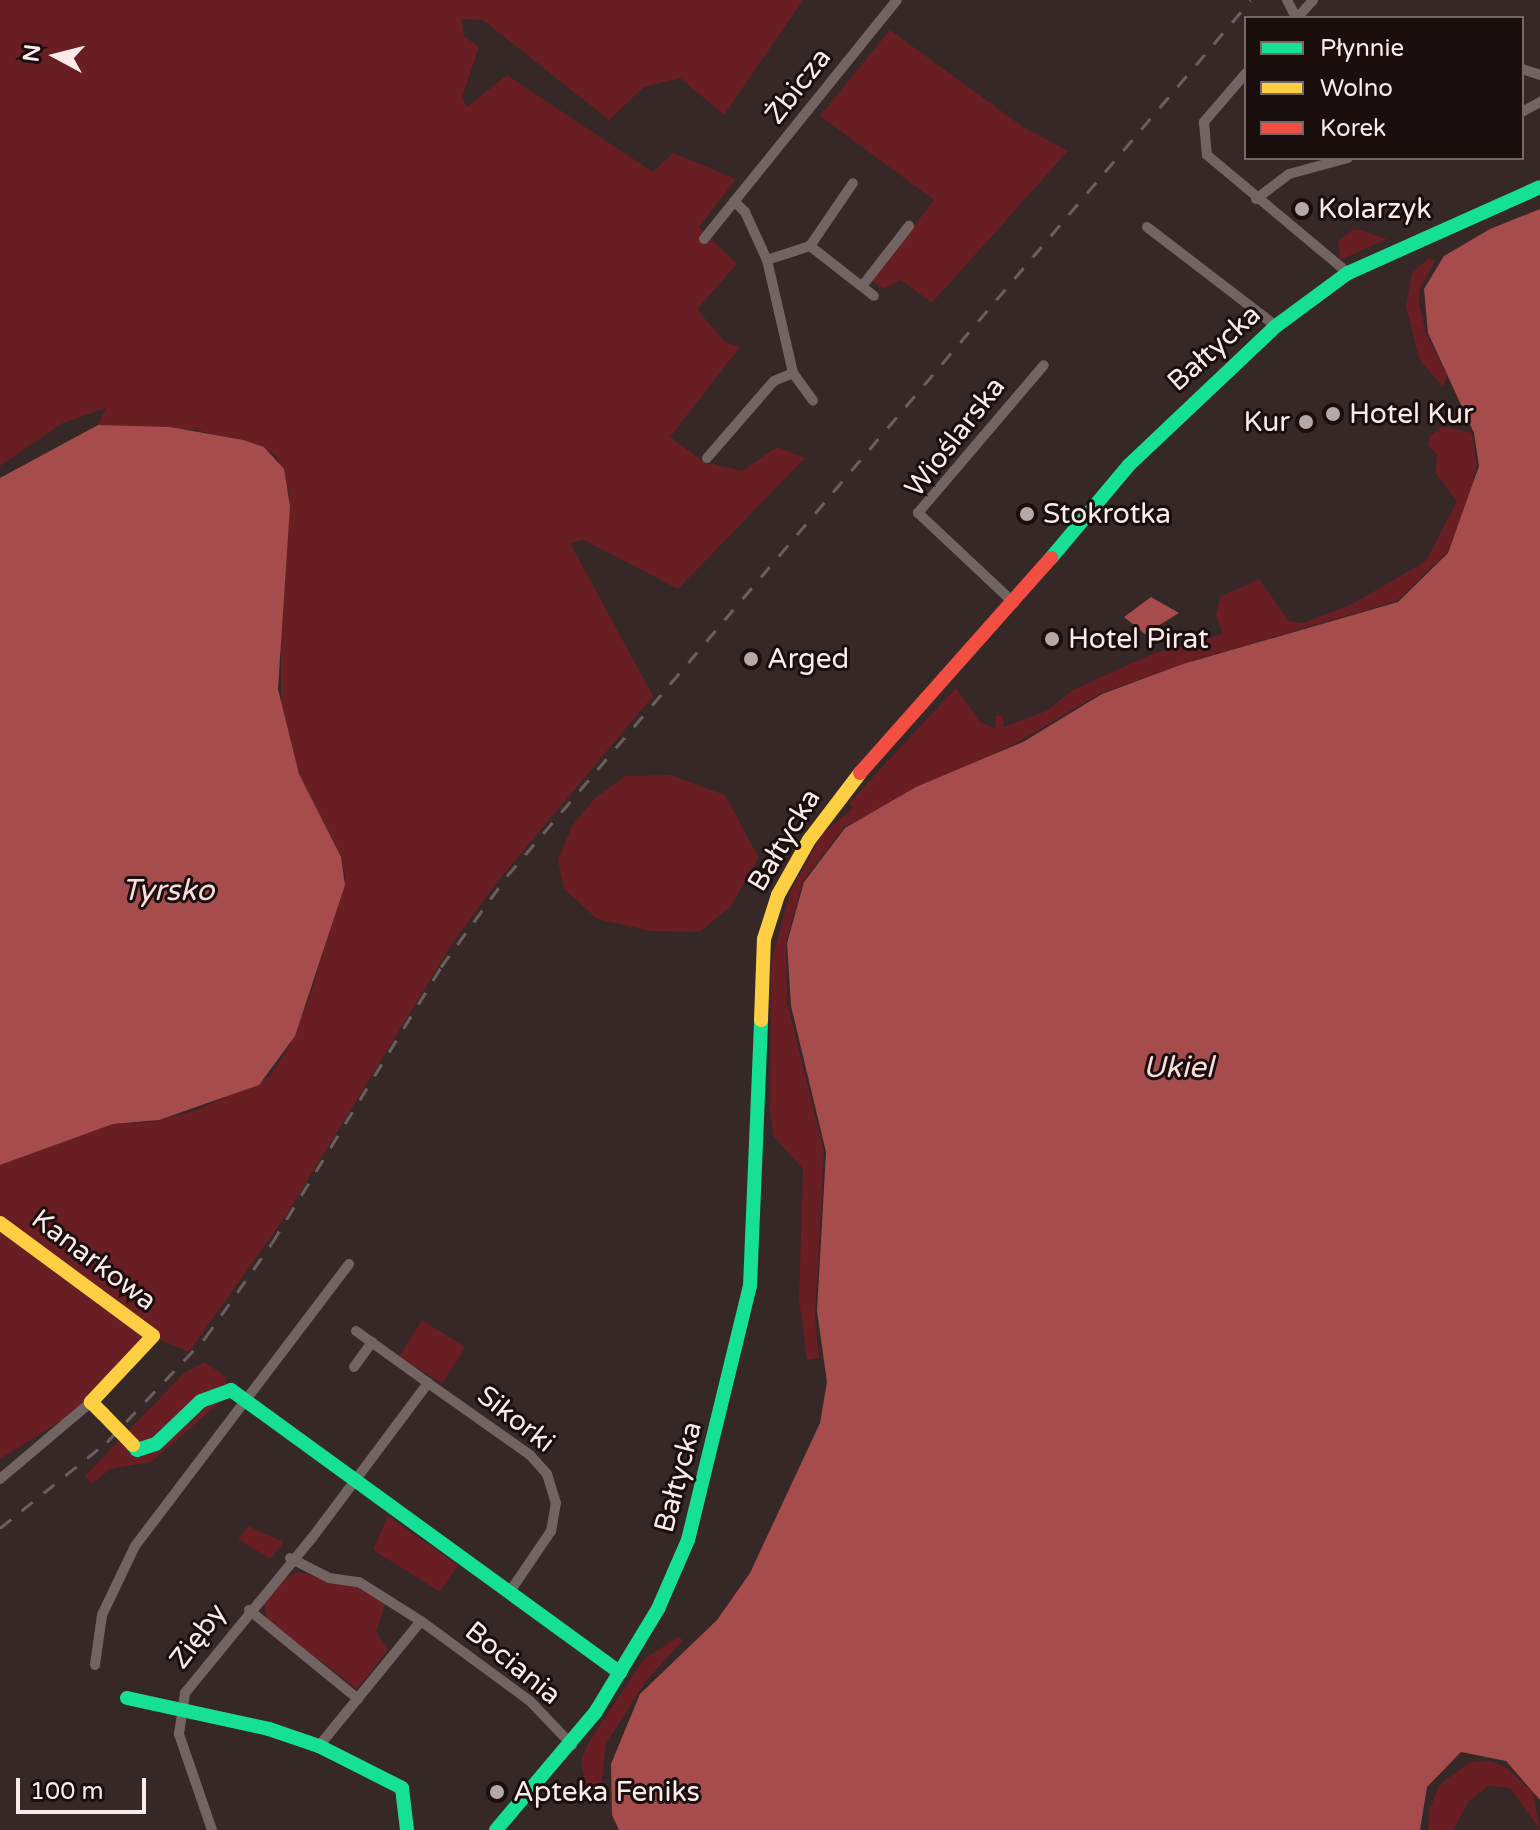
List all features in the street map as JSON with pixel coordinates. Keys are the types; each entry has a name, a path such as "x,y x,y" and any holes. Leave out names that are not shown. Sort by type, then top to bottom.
{"main road":[{"name":"Bałtycka","path":"496,1830 572,1745 620,1673 682,1557 747,1309 759,1157 763,952 773,906 835,801 1014,603 1142,451 1276,326 1348,273 1540,187"},
{"name":"Kanarkowa","path":"0,1223 153,1336 91,1402"},
{"path":"91,1402 137,1450 156,1444 217,1392 231,1390 353,1481 511,1590 620,1673"},
{"path":"127,1698 319,1746 402,1788 407,1830"}],"street":[{"name":"Żbicza","path":"704,239 897,0"},
{"path":"1299,16 1313,0"},
{"path":"1244,75 1209,114 1203,142 1215,164 1348,273"},
{"path":"1256,199 1289,174 1341,160"},
{"path":"767,260 810,246 853,183"},
{"path":"734,201 745,212 767,260 793,373 813,401"},
{"path":"863,285 909,226"},
{"path":"1147,227 1276,326"},
{"path":"810,246 874,296"},
{"name":"Wioślarska","path":"1014,603 918,513 1044,365"},
{"path":"707,458 774,381 793,373"},
{"path":"95,1665 102,1615 135,1546 349,1264"},
{"name":"Sikorki","path":"356,1331 530,1455 547,1474 556,1503 551,1531 511,1590"},
{"path":"354,1367 372,1342"},
{"path":"353,1481 428,1383"},
{"path":"0,1479 91,1402"},
{"name":"Zięby","path":"212,1830 179,1734 180,1709 185,1693 290,1558 312,1538 353,1481"},
{"name":"Bociania","path":"290,1558 329,1578 359,1582 421,1621 530,1701 572,1745"},
{"name":"Zięby","path":"249,1610 358,1699"},
{"path":"319,1746 421,1621"}],"shaded area":[{"path":"0,0 803,0 724,115 680,78 644,87 609,120 483,20 462,19 464,36 479,47 462,97 467,107 507,75 653,172 673,153 736,179 699,227 737,264 697,309 725,342 740,347 670,437 704,462 742,471 777,447 805,458 678,589 584,540 570,543 653,696 503,875 454,941 285,1217 189,1352 153,1337 91,1402 0,1459 0,1165 113,1124 151,1122 197,1110 269,1077 288,1049 309,999 346,878 341,857 299,774 281,706 281,585 290,496 277,457 264,447 196,430 98,425 106,408 63,423 0,466"},
{"path":"890,30 1023,127 1068,151 932,303 901,280 883,289 872,281 934,200 820,116"},
{"path":"1352,230 1387,239 1340,260 1338,241"},
{"path":"1429,258 1435,261 1419,291 1419,303 1426,333 1447,376 1443,387 1419,359 1406,306 1412,273"},
{"path":"1443,426 1472,433 1477,465 1467,505 1447,552 1397,601 1198,659 1101,693 1020,741 844,827 803,881 786,942 787,1002 824,1151 815,1317 819,1358 807,1360 799,1299 803,1169 774,1137 770,1112 771,962 791,890 822,834 853,808 849,803 956,688 981,723 995,728 996,716 1003,716 1004,727 1046,711 1073,690 1152,654 1223,634 1216,616 1220,597 1259,579 1289,621 1303,623 1352,604 1426,561 1457,501 1435,473 1437,455 1428,445 1430,436"},
{"path":"671,775 725,795 759,858 731,906 700,932 651,931 597,919 564,889 558,860 572,826 595,798 626,776"},
{"path":"422,1320 465,1347 442,1383 399,1356"},
{"path":"205,1362 226,1377 227,1396 151,1462 110,1469 92,1484 85,1476 184,1373"},
{"path":"388,1516 458,1565 440,1592 373,1550"},
{"path":"248,1526 284,1542 270,1559 238,1539"},
{"path":"298,1572 364,1589 385,1605 376,1631 388,1650 357,1689 267,1620 264,1604 281,1580"},
{"path":"678,1637 683,1640 646,1681 606,1744 600,1794 588,1794 581,1761 588,1743 644,1659"},
{"path":"1491,1761 1507,1768 1533,1792 1540,1830 1510,1788 1488,1786 1469,1801 1453,1830 1428,1830 1430,1808 1440,1784 1470,1762"}],"water":[{"name":"Ukiel","path":"1540,209 1540,1800 1506,1761 1461,1752 1427,1787 1420,1830 619,1830 612,1815 611,1764 640,1694 717,1620 750,1573 820,1423 827,1382 817,1311 826,1152 791,1006 787,943 804,882 845,828 916,787 1023,742 1102,694 1183,664 1398,602 1448,553 1479,466 1474,433 1428,333 1424,289 1444,256 1490,229"},
{"name":"Tyrsko","path":"98,425 170,427 243,440 264,447 284,469 290,506 278,689 299,774 341,857 345,885 295,1036 259,1085 159,1120 113,1124 0,1165 0,478"},
{"path":"1151,597 1179,613 1145,634 1124,617"}],"railway":[{"path":"0,1528 107,1442 205,1338 272,1243 441,967 507,876 1251,0"}],"traffic: fast":[{"path":"1051,558 1129,465 1276,326 1348,273 1540,187"},
{"path":"496,1830 595,1713 658,1609 688,1540 750,1286 761,1020"},
{"path":"133,1445 137,1450 156,1444 201,1401 231,1390 620,1673"},
{"path":"127,1698 269,1729 319,1746 402,1788 407,1830"}],"traffic: slow":[{"path":"761,1020 764,939 778,895 809,840 860,773"},
{"path":"0,1223 153,1336 91,1402 103,1414"},
{"path":"103,1414 133,1445"}],"traffic: jam":[{"path":"860,773 1051,558"}],"place":[{"name":"Kolarzyk","path":"1302,209"},
{"name":"Hotel Kur","path":"1333,414"},
{"name":"Kur","path":"1306,422"},
{"name":"Stokrotka","path":"1027,514"},
{"name":"Hotel Pirat","path":"1052,639"},
{"name":"Arged","path":"751,659"},
{"name":"Apteka Feniks","path":"497,1792"}]}
